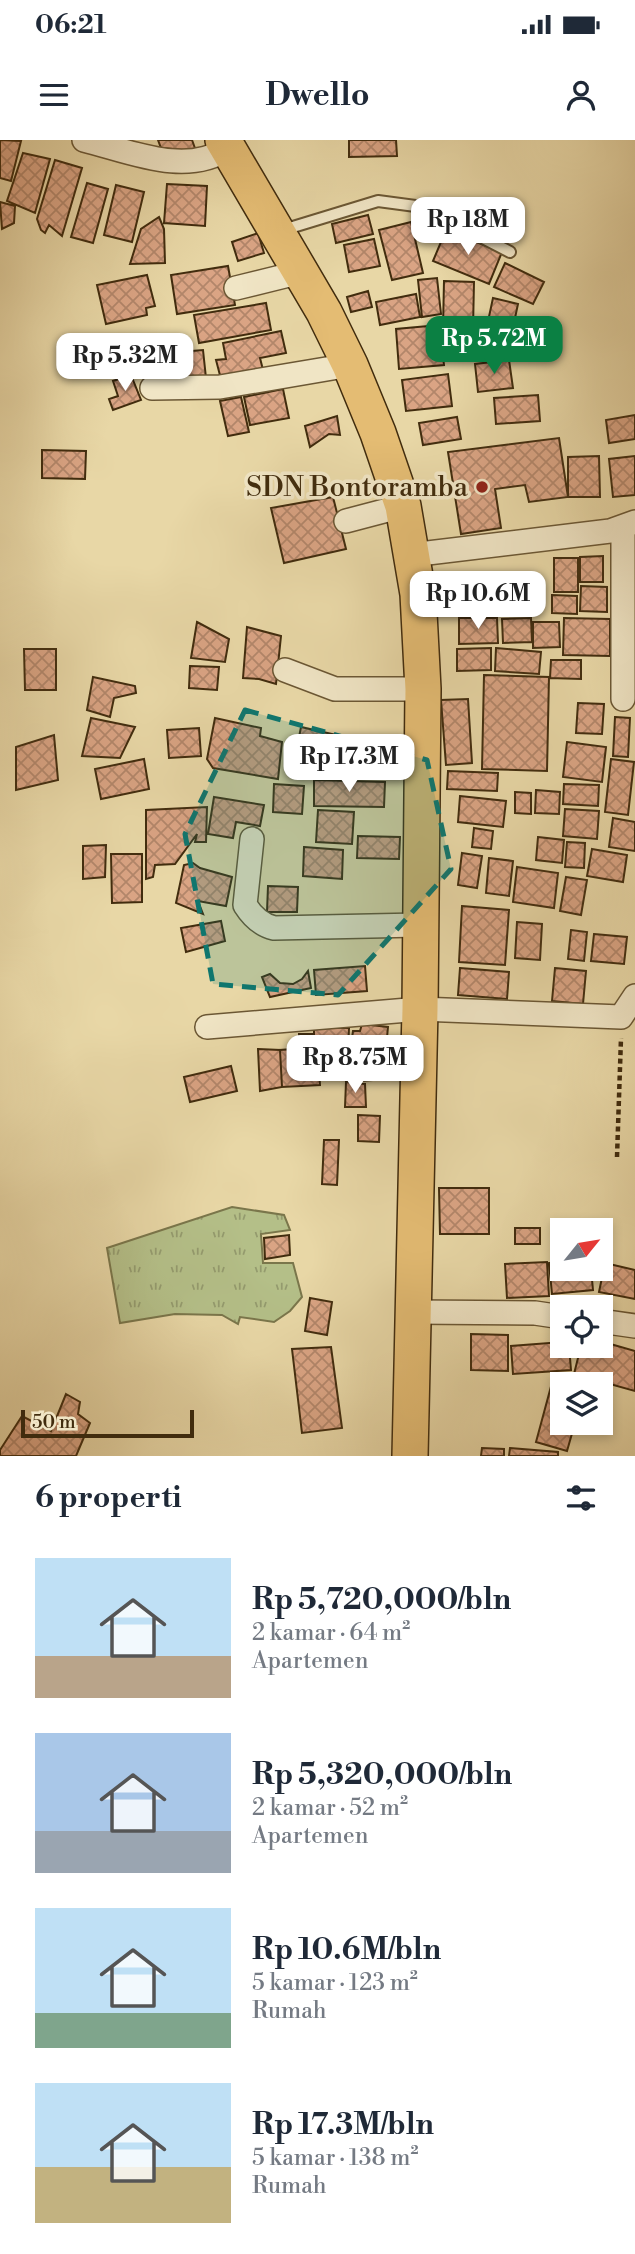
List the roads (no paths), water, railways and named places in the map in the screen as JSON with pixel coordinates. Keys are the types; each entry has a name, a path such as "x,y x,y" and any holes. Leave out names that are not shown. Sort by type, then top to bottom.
{"main road":[{"path":"226,144 324,312 350,365 379,433 403,506 418,594 423,689 420,1009 410,1456"}],"street":[{"path":"84,140 159,159 182,162 209,158 226,144"},
{"path":"236,288 301,272"},
{"path":"152,388 220,387 350,365"},
{"path":"346,521 403,506"},
{"path":"411,555 610,531 629,524 623,699"},
{"path":"285,670 335,689 423,689"},
{"path":"252,839 245,905 266,926 419,925"},
{"path":"207,1027 420,1009 621,1017 635,996"},
{"path":"413,1312 550,1315"},
{"path":"613,1323 635,1326"}],"lane":[{"path":"278,232 378,201 423,207 510,252"}],"place":[{"name":"SDN Bontoramba","path":"482,487"}]}
